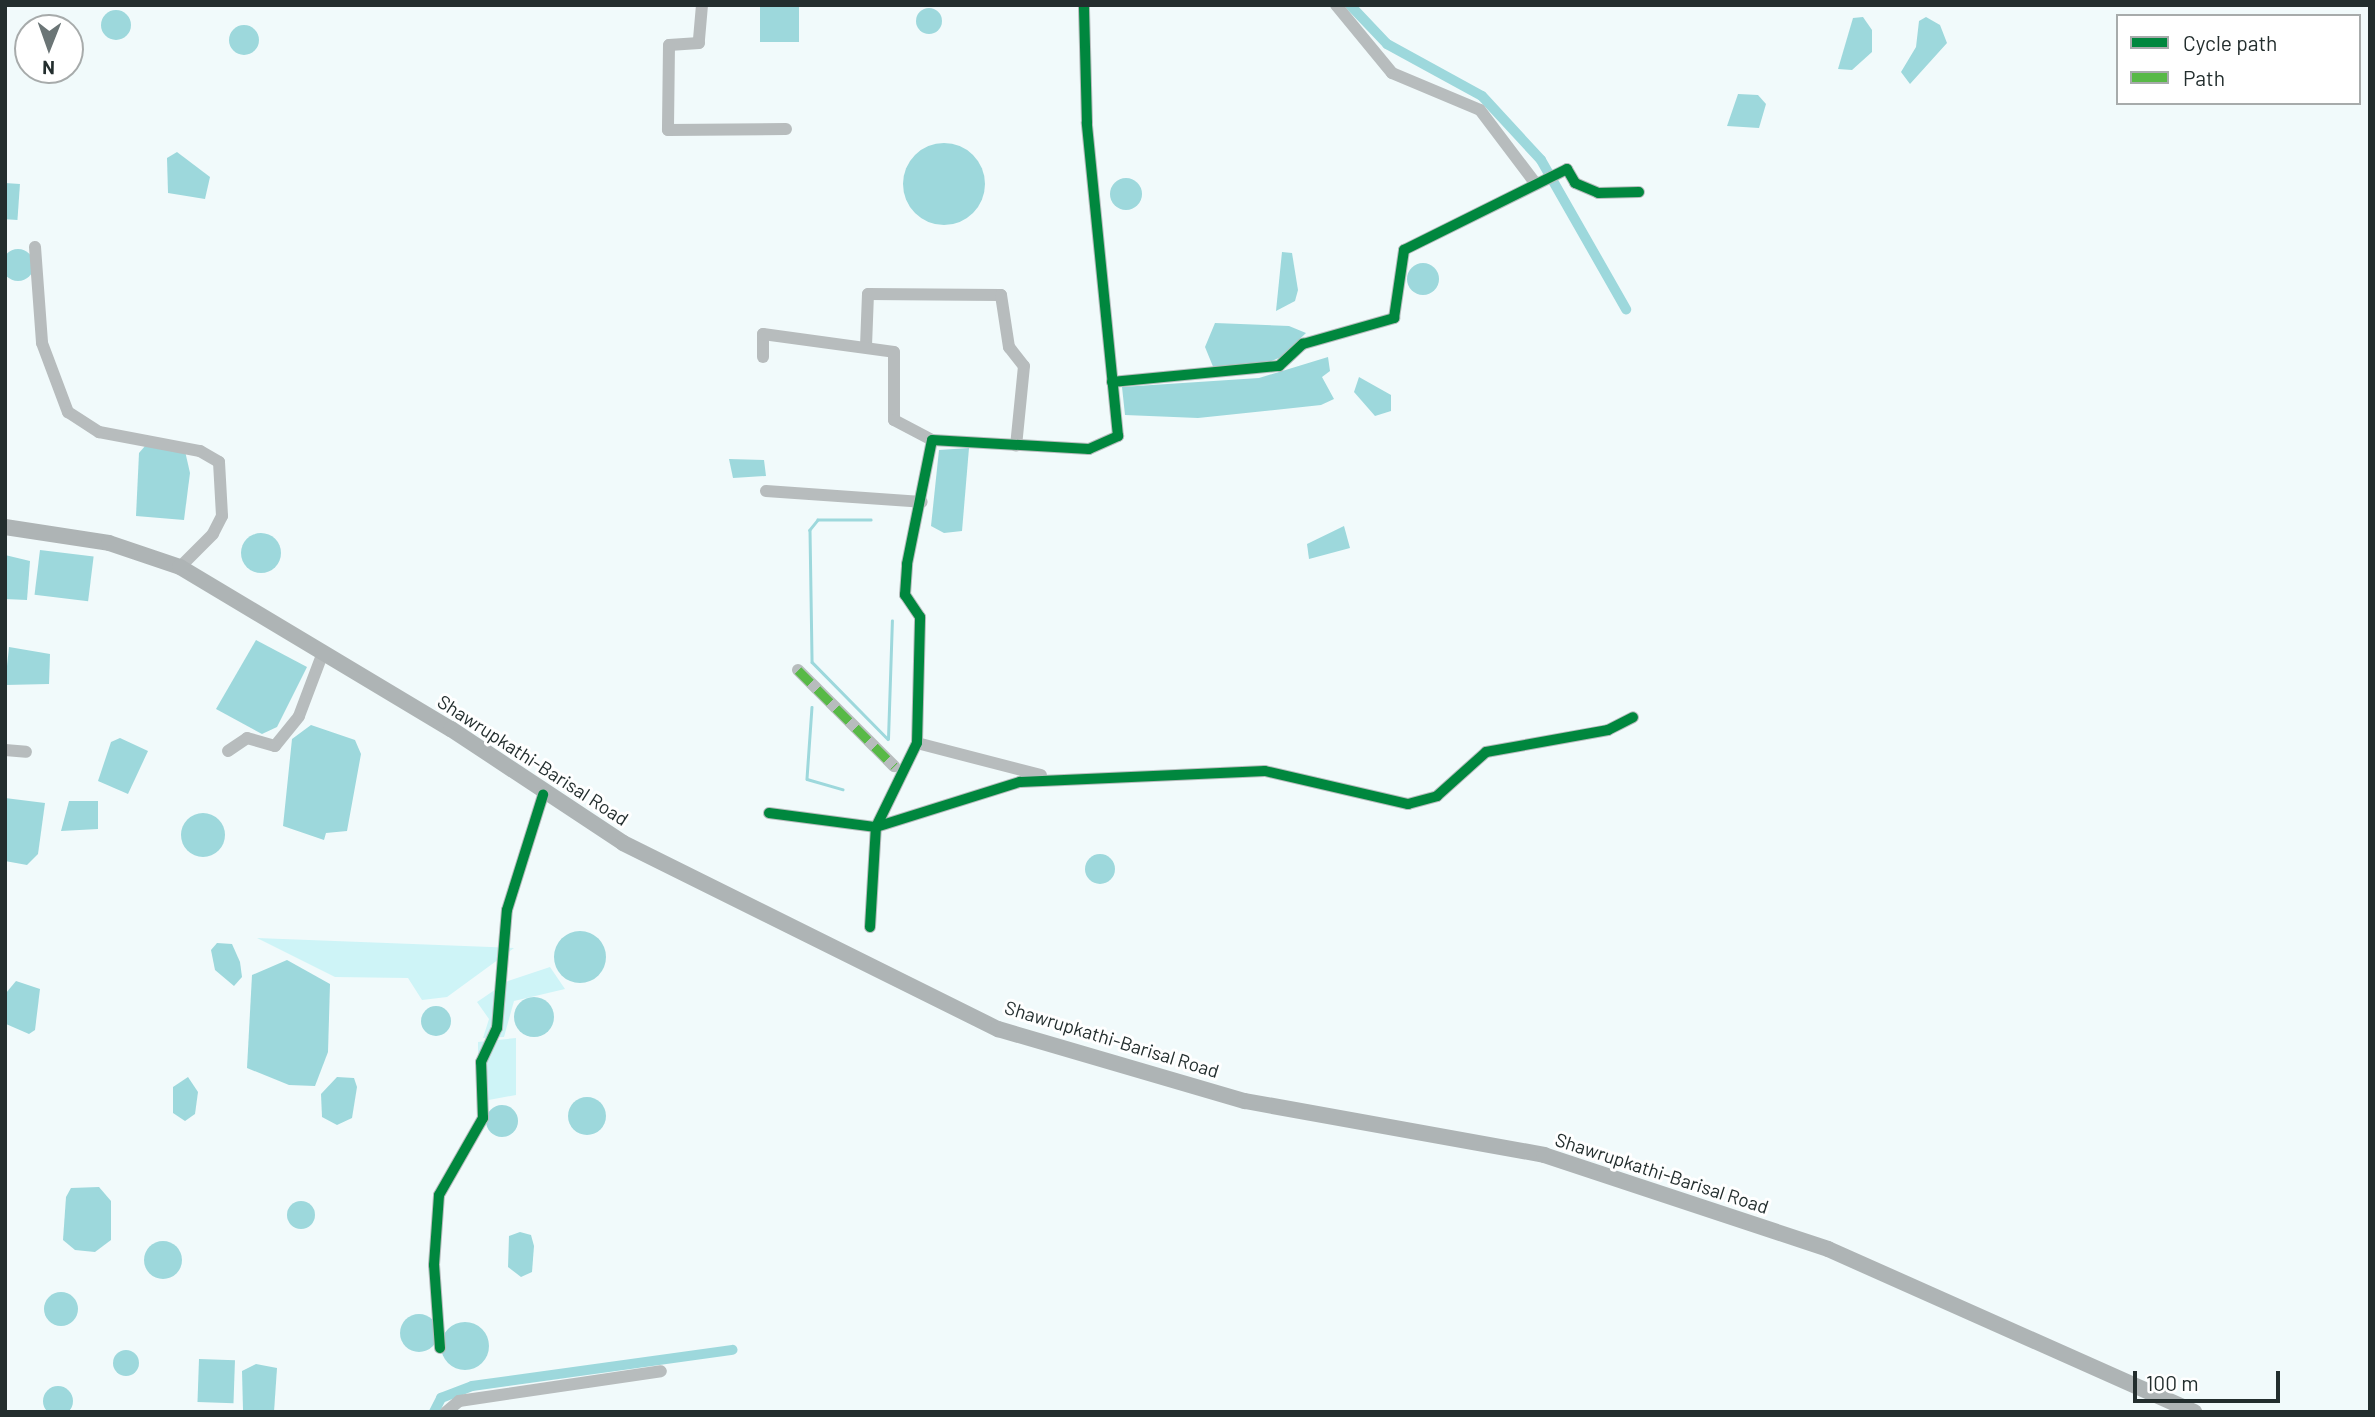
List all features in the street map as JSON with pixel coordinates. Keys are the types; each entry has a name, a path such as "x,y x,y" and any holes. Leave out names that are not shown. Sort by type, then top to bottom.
{"main road":[{"name":"Shawrupkathi-Barisal Road","path":"5,527 109,543 180,567 321,655 450,729 543,795 623,843 998,1029 1245,1101 1544,1155 1828,1250 2194,1412"}],"street":[{"path":"702,5 699,42 669,45 668,130 786,130"},
{"path":"763,357 763,334 866,346 894,352 894,420 932,440 1088,449 1118,436 1087,122 1084,5"},
{"path":"1336,5 1392,73 1480,110 1538,183"},
{"path":"1111,382 1279,366 1303,344 1394,318 1404,250 1567,169 1575,183 1598,192 1639,192"},
{"path":"35,247 42,343 68,412 99,432 200,451 219,462 222,516 213,534 180,567"},
{"path":"866,346 867,294 1001,295 1009,346 1024,366 1016,446"},
{"path":"870,927 876,827 917,743 920,617 905,595 932,440"},
{"path":"766,491 922,502"},
{"path":"228,751 247,738 275,746 299,716 321,655"},
{"path":"798,670 894,766"},
{"path":"769,813 876,827 1020,782 1265,771 1408,804 1437,796 1486,752 1608,730 1633,717"},
{"path":"917,743 1066,779"},
{"path":"5,750 26,752"},
{"path":"440,1348 434,1265 439,1195 483,1118 481,1062 496,1028 507,910 543,795"},
{"path":"446,1412 459,1401 661,1371"}],"shaded area":[{"path":"760,5 799,5 799,42 760,42"},
{"path":"929,8 938,12 942,21 938,30 929,34 920,30 916,21 920,12"},
{"path":"116,10 127,14 131,25 127,36 116,40 105,36 101,25 105,14"},
{"path":"1863,17 1872,30 1872,52 1852,70 1838,69 1853,18"},
{"path":"1926,17 1940,25 1947,43 1910,84 1901,72 1916,47 1919,21"},
{"path":"244,25 250,26 258,34 258,46 250,54 244,55 238,54 230,46 229,40 230,34 238,26"},
{"path":"1738,94 1758,95 1766,104 1759,128 1727,126"},
{"path":"944,143 960,146 973,155 982,168 985,184 982,200 973,213 960,222 944,225 928,222 915,213 906,200 903,184 906,168 915,155 928,146"},
{"path":"177,152 210,177 205,199 168,193 167,158"},
{"path":"1126,178 1137,183 1142,194 1137,205 1126,210 1115,205 1110,194 1115,183"},
{"path":"5,183 20,184 17,220 5,219"},
{"path":"18,249 29,254 34,265 29,276 18,281 7,276 2,265 7,254"},
{"path":"1282,252 1292,253 1298,290 1295,301 1276,311"},
{"path":"1423,263 1434,268 1439,279 1434,290 1423,295 1412,290 1407,279 1412,268"},
{"path":"1215,323 1289,326 1306,333 1281,357 1258,367 1214,369 1205,347"},
{"path":"1328,357 1330,371 1322,377 1334,399 1321,405 1198,418 1125,415 1122,387 1259,378"},
{"path":"1359,377 1391,395 1391,411 1375,416 1354,392"},
{"path":"145,446 185,451 190,473 184,520 136,516 139,453"},
{"path":"969,448 962,531 944,533 931,526 939,450"},
{"path":"729,459 764,460 766,476 733,478"},
{"path":"1344,526 1350,548 1309,559 1307,544"},
{"path":"261,533 275,539 281,553 275,567 261,573 247,567 241,553 247,539"},
{"path":"40,550 94,557 88,601 35,595"},
{"path":"5,555 30,561 27,600 5,599"},
{"path":"256,640 307,667 277,727 262,734 216,709"},
{"path":"9,647 50,654 49,684 5,685"},
{"path":"311,725 355,740 361,754 347,831 326,833 324,840 283,826 292,739"},
{"path":"120,738 148,751 128,794 98,781 111,742"},
{"path":"5,798 45,803 38,854 27,865 5,861"},
{"path":"69,801 98,801 98,829 61,831"},
{"path":"203,813 212,814 219,819 224,826 224,844 219,851 212,856 203,857 194,856 187,851 182,844 181,835 182,826 187,819 194,814"},
{"path":"1100,854 1110,859 1115,869 1110,879 1100,884 1090,879 1085,869 1090,859"},
{"path":"580,931 590,933 598,939 604,947 604,967 598,975 590,981 580,983 570,981 562,975 556,967 554,957 556,947 562,939 570,933"},
{"path":"257,938 514,948 447,997 422,1000 408,978 335,977"},
{"path":"217,943 232,944 240,962 242,977 234,986 215,970 211,950"},
{"path":"287,960 330,984 328,1052 315,1086 289,1085 247,1068 252,975"},
{"path":"550,967 565,989 514,1001 504,1037 483,1038 489,1019 477,1002 508,981"},
{"path":"16,981 40,989 35,1030 29,1034 6,1024 6,993"},
{"path":"534,997 542,998 548,1003 553,1009 553,1025 548,1031 542,1036 534,1037 526,1036 520,1031 515,1025 514,1017 515,1009 520,1003 526,998"},
{"path":"436,1006 442,1007 450,1015 450,1027 442,1035 436,1036 430,1035 422,1027 421,1021 422,1015 430,1007"},
{"path":"516,1038 516,1095 478,1102 478,1042"},
{"path":"188,1077 198,1092 195,1114 185,1121 173,1113 173,1087"},
{"path":"337,1077 354,1078 357,1087 352,1118 337,1125 322,1117 321,1094"},
{"path":"587,1097 600,1103 606,1116 600,1129 587,1135 574,1129 568,1116 574,1103"},
{"path":"502,1105 514,1109 518,1121 514,1133 502,1137 490,1133 486,1121 490,1109"},
{"path":"99,1187 111,1201 111,1240 95,1252 75,1250 63,1240 66,1197 71,1188"},
{"path":"301,1201 311,1205 315,1215 311,1225 301,1229 291,1225 287,1215 291,1205"},
{"path":"520,1232 531,1235 534,1246 532,1272 521,1277 508,1267 509,1236"},
{"path":"163,1241 176,1247 182,1260 176,1273 163,1279 150,1273 144,1260 150,1247"},
{"path":"61,1292 73,1297 78,1309 73,1321 61,1326 49,1321 44,1309 49,1297"},
{"path":"419,1314 433,1319 438,1333 433,1347 419,1352 405,1347 400,1333 405,1319"},
{"path":"465,1322 474,1323 482,1329 488,1337 488,1355 482,1363 474,1369 465,1370 456,1369 448,1363 442,1355 441,1346 442,1337 448,1329 456,1323"},
{"path":"126,1350 135,1354 139,1363 135,1372 126,1376 117,1372 113,1363 117,1354"},
{"path":"199,1359 235,1360 233,1403 197,1402"},
{"path":"256,1364 277,1368 274,1412 243,1410 242,1371"},
{"path":"58,1386 68,1391 73,1401 68,1411 58,1416 48,1411 43,1401 48,1391"}],"waterway":[{"path":"1350,5 1387,44 1482,96 1541,160 1626,309"},
{"path":"871,520 818,520 810,530 812,662 888,739 892,621"},
{"path":"812,707 807,779 843,789"},
{"path":"434,1412 441,1398 472,1386 733,1350"}],"marked path":[{"path":"798,670 894,766"}],"cycle path":[{"path":"769,813 876,827 917,743 920,617 905,595 907,564 932,440 1089,449 1118,436 1087,123 1084,5"},
{"path":"1112,382 1279,366 1303,344 1394,318 1404,250 1567,169 1575,183 1598,193 1639,192"},
{"path":"870,927 876,827 1020,782 1265,771 1408,804 1437,796 1486,752 1608,730 1633,717"},
{"path":"440,1348 434,1265 439,1195 483,1118 481,1062 497,1028 507,910 543,795"}]}
